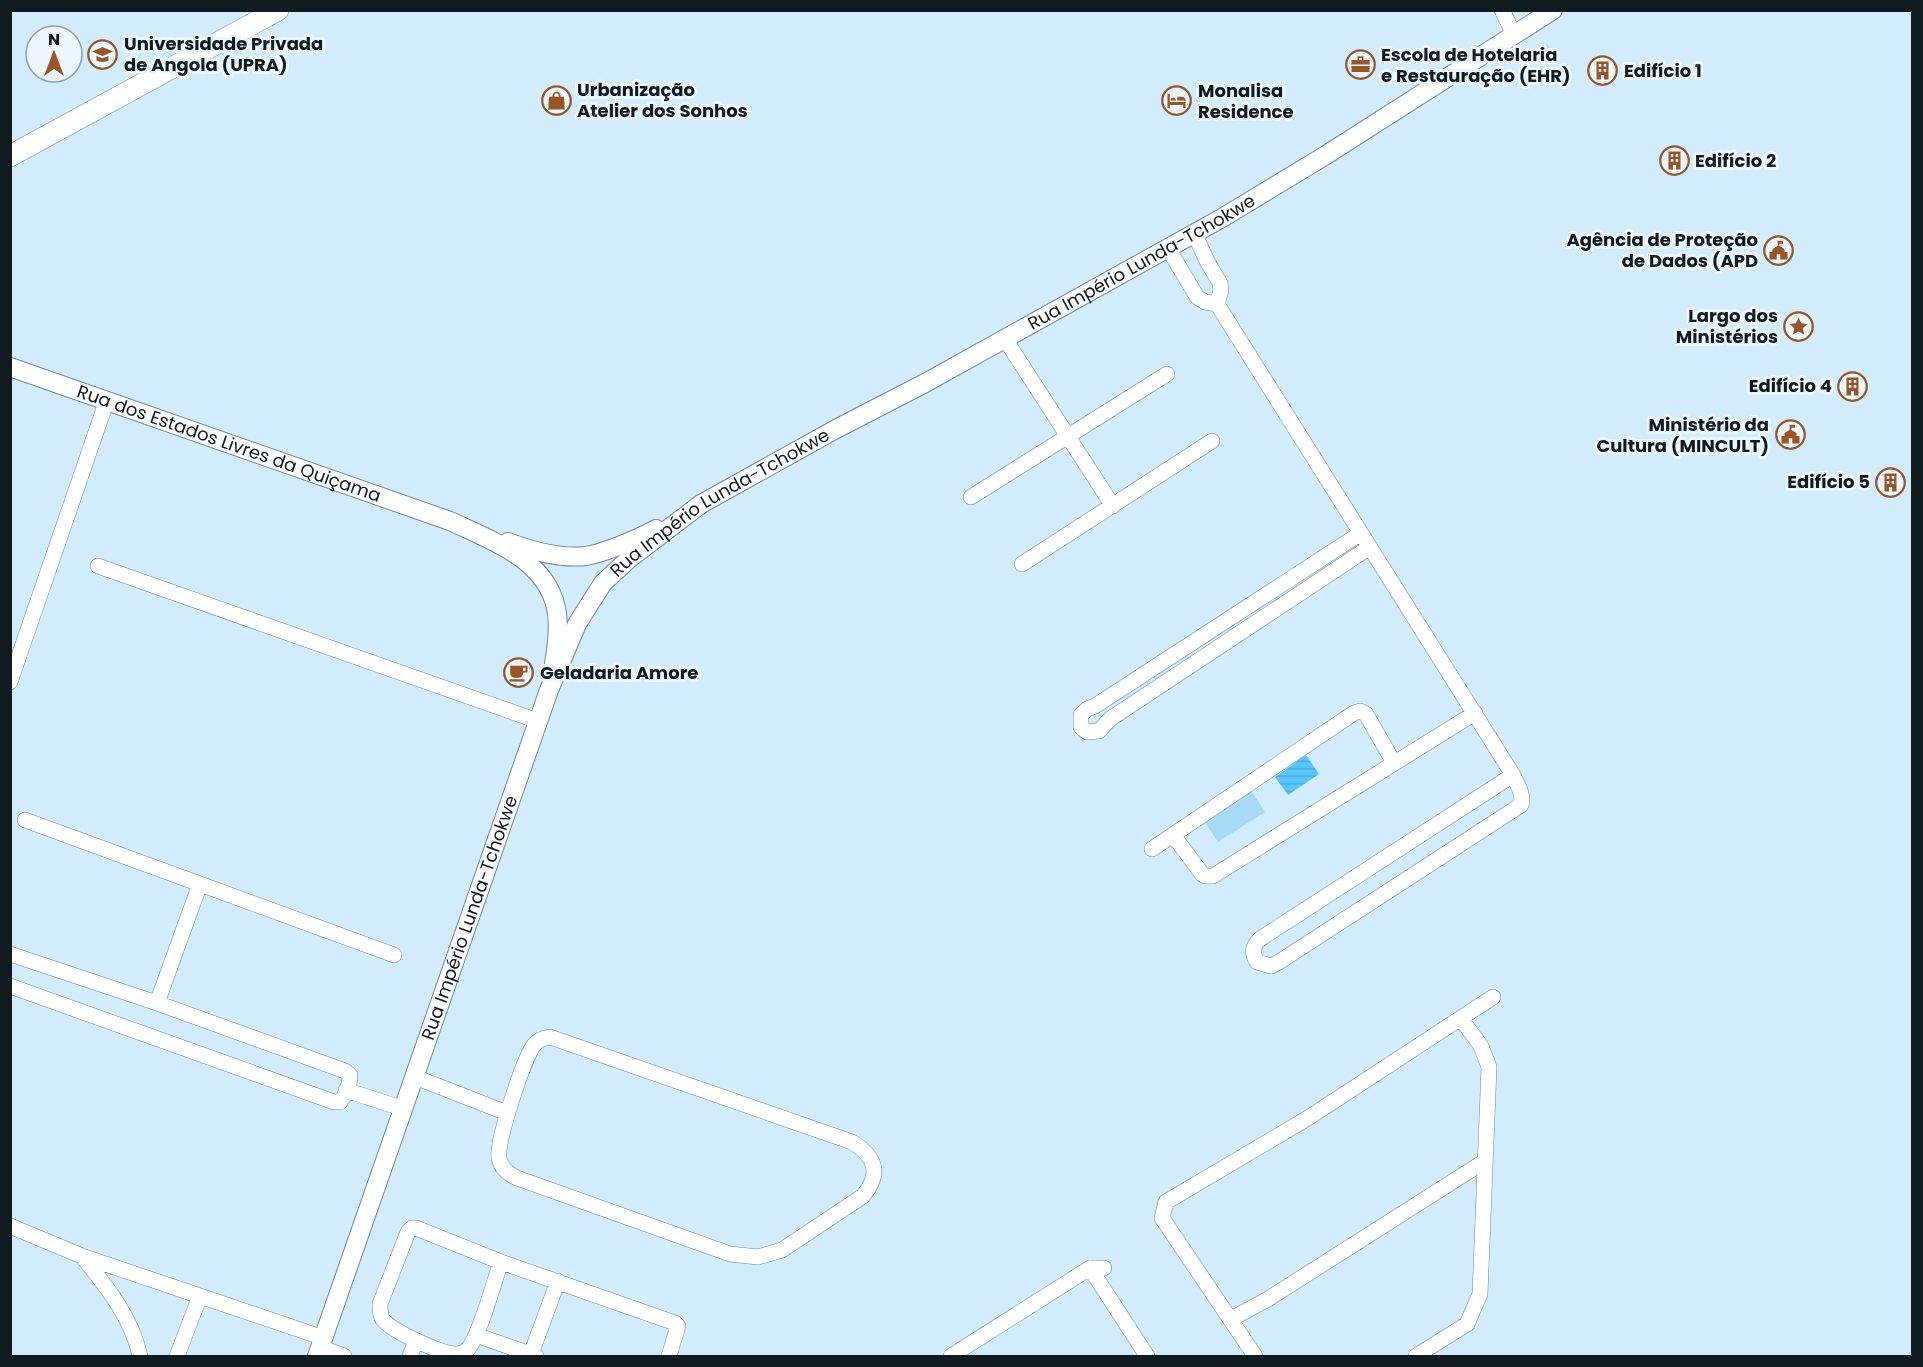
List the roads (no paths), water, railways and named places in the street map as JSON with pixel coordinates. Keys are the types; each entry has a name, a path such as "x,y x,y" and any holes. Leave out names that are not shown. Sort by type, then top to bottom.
{"main road":[{"path":"10,156 278,10"}],"street":[{"path":"1502,10 1514,35"},
{"name":"Rua Império Lunda-Tchokwe","path":"320,1347 549,690 577,624 603,583 630,558 701,504 836,429 927,382 1194,233 1326,154 1553,10"},
{"path":"1194,233 1220,283 1221,291 1217,304"},
{"path":"1168,248 1197,297 1204,302 1217,304 1475,713 1513,775 1522,793 1521,805 1279,962 1271,966 1257,962 1253,950 1254,945 1260,939 1513,775"},
{"path":"1005,339 1113,506"},
{"name":"Rua dos Estados Livres da Quiçama","path":"10,367 450,520 518,546 550,555 586,556 623,544 701,504"},
{"path":"972,497 1167,374"},
{"path":"10,682 107,400"},
{"path":"1022,564 1212,441"},
{"name":"Rua dos Estados Livres da Quiçama","path":"450,520 513,553 533,567 547,583 556,608 557,640 549,690"},
{"path":"1361,532 1095,706 1087,709 1081,715 1082,727 1088,732 1099,731 1110,719 1370,547"},
{"path":"98,566 538,721"},
{"path":"1152,849 1354,713 1360,711 1366,714 1394,763"},
{"path":"1173,835 1202,874 1213,876 1475,713"},
{"path":"25,820 394,955"},
{"path":"157,1003 200,884"},
{"path":"10,954 157,1003 345,1071 350,1075 346,1090 339,1102 334,1102 10,986"},
{"path":"1255,1356 1162,1218 1166,1202 1308,1118 1493,997"},
{"path":"1416,1356 1467,1324 1480,1294 1489,1067 1481,1046 1461,1019"},
{"path":"550,1037 852,1142 869,1155 874,1173 872,1183 863,1196 782,1250 758,1257 730,1254 509,1174 499,1160 498,1152 507,1113 531,1049 539,1040 550,1037"},
{"path":"415,1077 507,1113"},
{"path":"346,1090 404,1109"},
{"path":"1232,1319 1268,1299 1485,1161"},
{"path":"10,1226 82,1256 200,1296 344,1356"},
{"path":"501,1262 476,1335 468,1350 453,1354 416,1341 390,1327 381,1317 380,1304 408,1232 416,1228 501,1262 675,1323 678,1331 669,1356"},
{"path":"82,1256 114,1297 140,1356"},
{"path":"951,1356 1097,1268 1147,1356"},
{"path":"476,1335 533,1355 558,1281"},
{"path":"177,1356 200,1296"},
{"path":"410,1356 416,1341"}],"water":[{"path":"1306,755 1319,774 1288,795 1275,777"}],"place":[{"name":"Universidade Privada de Angola (UPRA)","path":"103,54"},
{"name":"Escola de Hotelaria e Restauração (EHR)","path":"1360,65"},
{"name":"Edifício 1","path":"1603,71"},
{"name":"Urbanização Atelier dos Sonhos","path":"556,100"},
{"name":"Monalisa Residence","path":"1177,101"},
{"name":"Edifício 2","path":"1674,161"},
{"name":"Agência de Proteção de Dados (APD","path":"1779,250"},
{"name":"Largo dos Ministérios","path":"1799,326"},
{"name":"Edifício 4","path":"1853,386"},
{"name":"Ministério da Cultura (MINCULT)","path":"1790,435"},
{"name":"Edifício 5","path":"1891,482"},
{"name":"Geladaria Amore","path":"519,673"}]}
